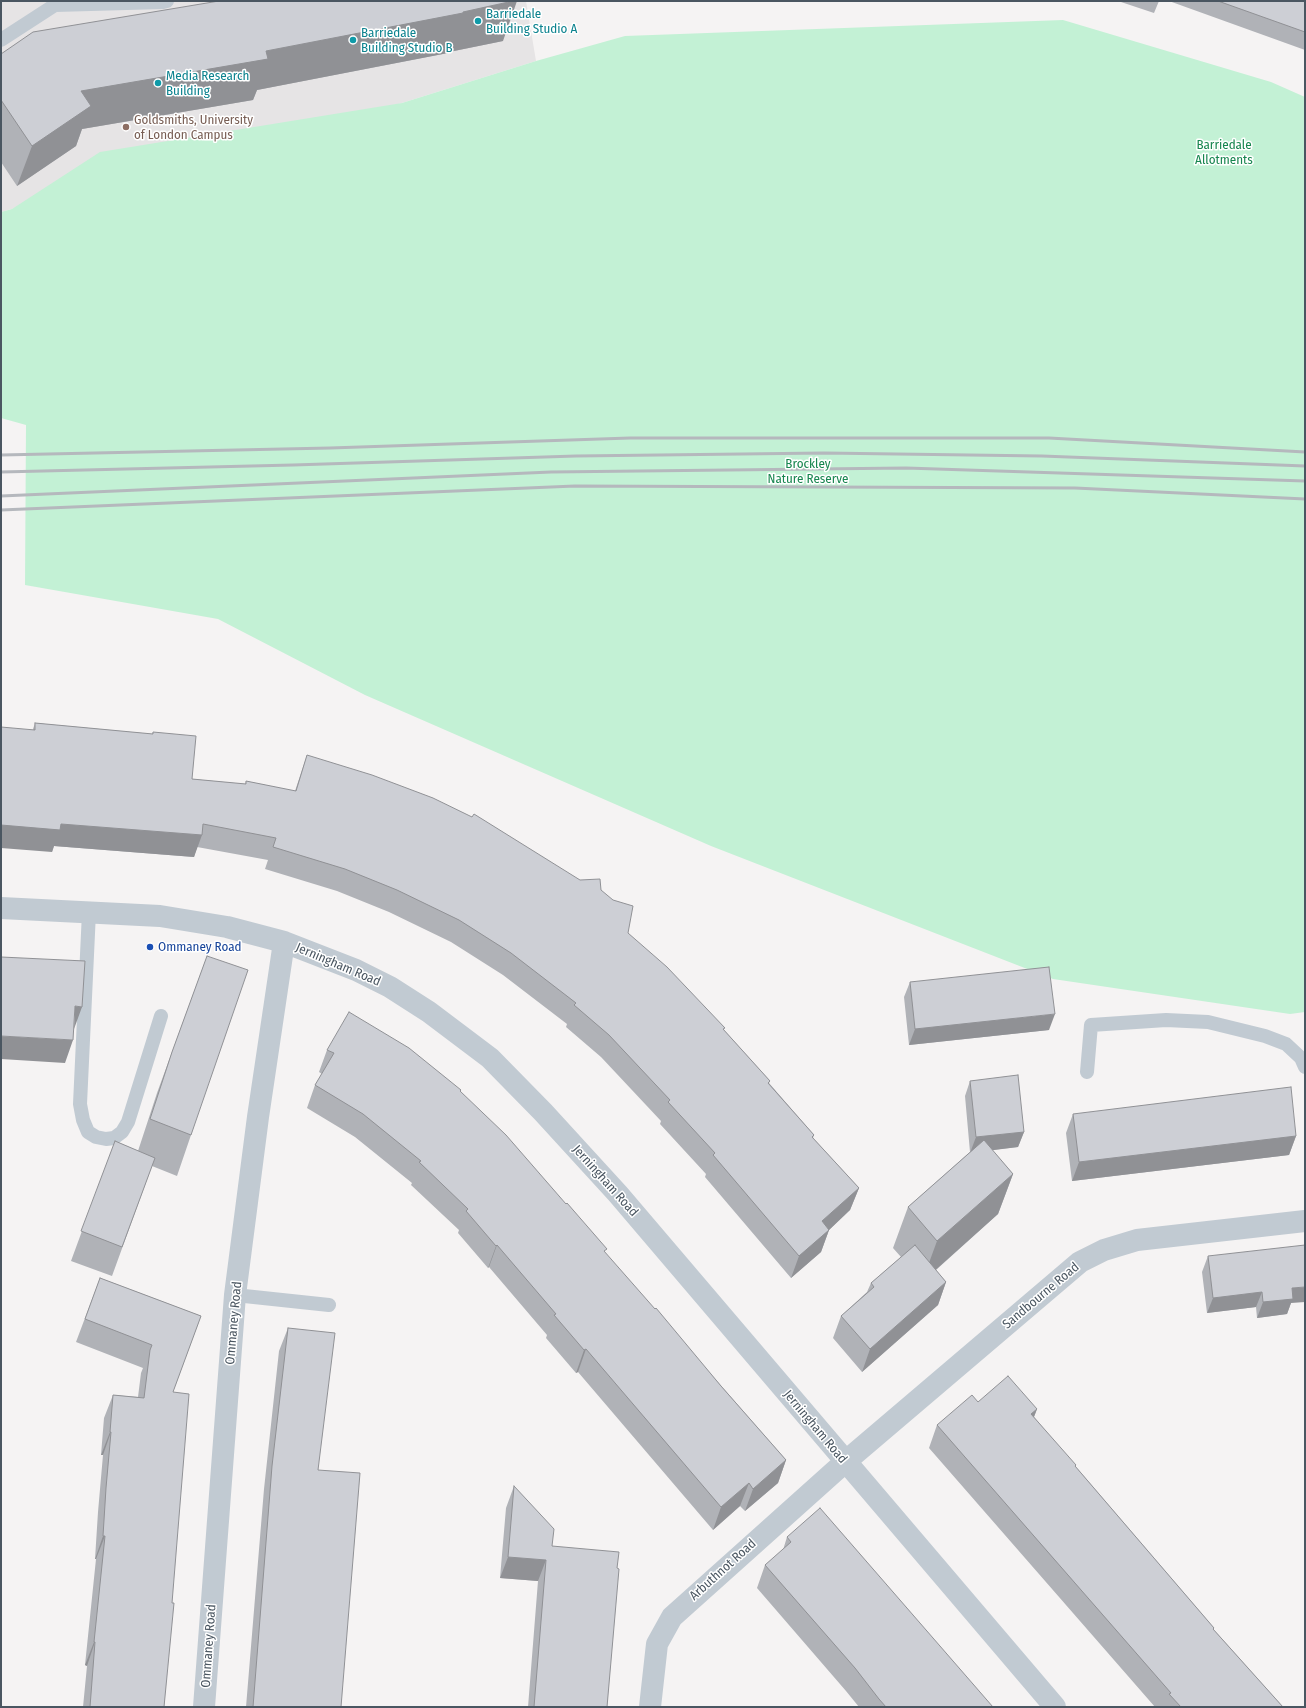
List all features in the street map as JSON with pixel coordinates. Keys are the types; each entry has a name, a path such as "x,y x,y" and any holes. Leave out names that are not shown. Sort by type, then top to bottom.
{"street":[{"name":"Jerningham Road","path":"1,908 160,916 227,927 284,942 356,970 390,987 429,1012 490,1058 543,1112 618,1194 1055,1707"},
{"name":"Ommaney Road","path":"204,1707 235,1295 258,1118 284,942"},
{"name":"Sandbourne Road","path":"845,1462 1080,1262 1104,1250 1137,1240 1305,1221"},
{"name":"Arbuthnot Road","path":"650,1707 657,1644 672,1617 845,1462"}],"lane":[{"path":"1,40 55,5 167,1"},
{"path":"90,912 80,1104 83,1120 88,1132 96,1137 106,1139 114,1138 122,1132 128,1122 161,1016"},
{"path":"1087,1072 1091,1025 1166,1020 1208,1022 1266,1036 1286,1044 1301,1058 1305,1067"},
{"path":"235,1295 329,1305"}],"shaded area":[{"name":"Goldsmiths, University of London Campus","path":"1,1 526,1 536,61 402,103 1,212"}],"green space":[{"name":"Brockley Nature Reserve","path":"1063,20 1271,82 1305,97 1305,1012 1290,1014 1053,979 711,846 365,695 218,619 25,585 26,425 1,418 1,212 12,209 100,152 402,103 536,61 625,36"}],"building":[{"path":"219,1 513,1 463,13 266,51 268,59 81,91 91,106 32,146 1,100 1,54 33,32"},
{"path":"1218,1 1305,1 1305,32"},
{"path":"35,723 153,734 153,732 196,736 192,779 246,784 246,781 296,791 307,755 372,775 433,798 472,817 474,814 580,880 600,879 601,890 613,900 633,906 628,933 667,967 725,1028 723,1029 770,1081 768,1083 814,1135 812,1137 859,1188 822,1221 829,1230 799,1256 713,1155 715,1153 668,1102 670,1100 609,1035 574,1005 576,1003 511,953 459,920 397,890 345,869 273,847 276,838 203,824 202,835 61,824 60,830 1,825 1,727 35,730"},
{"path":"207,956 248,970 191,1135 150,1119 172,1052"},
{"path":"1,957 85,961 82,1007 75,1006 73,1040 1,1036"},
{"path":"1049,967 1055,1014 915,1029 910,982"},
{"path":"349,1012 409,1048 461,1090 460,1091 506,1135 607,1249 604,1251 655,1309 656,1308 721,1386 786,1460 753,1489 749,1483 721,1507 586,1349 584,1350 554,1315 556,1314 466,1211 468,1209 419,1162 421,1161 363,1114 315,1085 334,1053 327,1050"},
{"path":"1018,1075 1024,1132 976,1137 970,1081"},
{"path":"1291,1087 1296,1136 1079,1162 1073,1114"},
{"path":"984,1140 1013,1174 937,1241 908,1207"},
{"path":"115,1141 155,1158 122,1247 81,1231"},
{"path":"915,1245 946,1282 870,1349 841,1316 874,1287 871,1283"},
{"path":"1305,1245 1305,1287 1292,1288 1293,1299 1263,1302 1262,1292 1213,1298 1208,1256"},
{"path":"100,1278 201,1316 173,1392 189,1394 172,1603 174,1603 164,1707 90,1707 94,1642 105,1536 103,1536 113,1395 144,1398 150,1350 152,1345 85,1319"},
{"path":"288,1328 335,1333 318,1470 360,1473 341,1707 253,1707 272,1466"},
{"path":"1008,1376 1037,1409 1031,1414 1214,1628 1213,1629 1283,1707 1181,1707 1169,1694 1171,1693 937,1425 972,1395 978,1402"},
{"path":"514,1486 554,1529 552,1546 619,1552 617,1568 619,1569 607,1707 534,1707 546,1560 508,1557"},
{"path":"820,1508 993,1707 886,1707 879,1699 855,1668 765,1565 791,1542 787,1537"}],"railway":[{"path":"1,455 330,448 630,438 1049,438 1305,452"},
{"path":"1,472 576,456 824,453 1042,456 1305,466"},
{"path":"1,496 551,472 906,468 1305,481"},
{"path":"1,510 575,486 1075,488 1305,499"}],"place":[{"name":"Barriedale Building Studio A","path":"478,21"},
{"name":"Barriedale Building Studio B","path":"353,40"},
{"name":"Media Research Building","path":"158,83"},
{"name":"Goldsmiths, University of London Campus","path":"126,127"},
{"name":"Ommaney Road","path":"150,947"}],"park label":[{"name":"Barriedale Allotments","path":"1224,152"}]}
